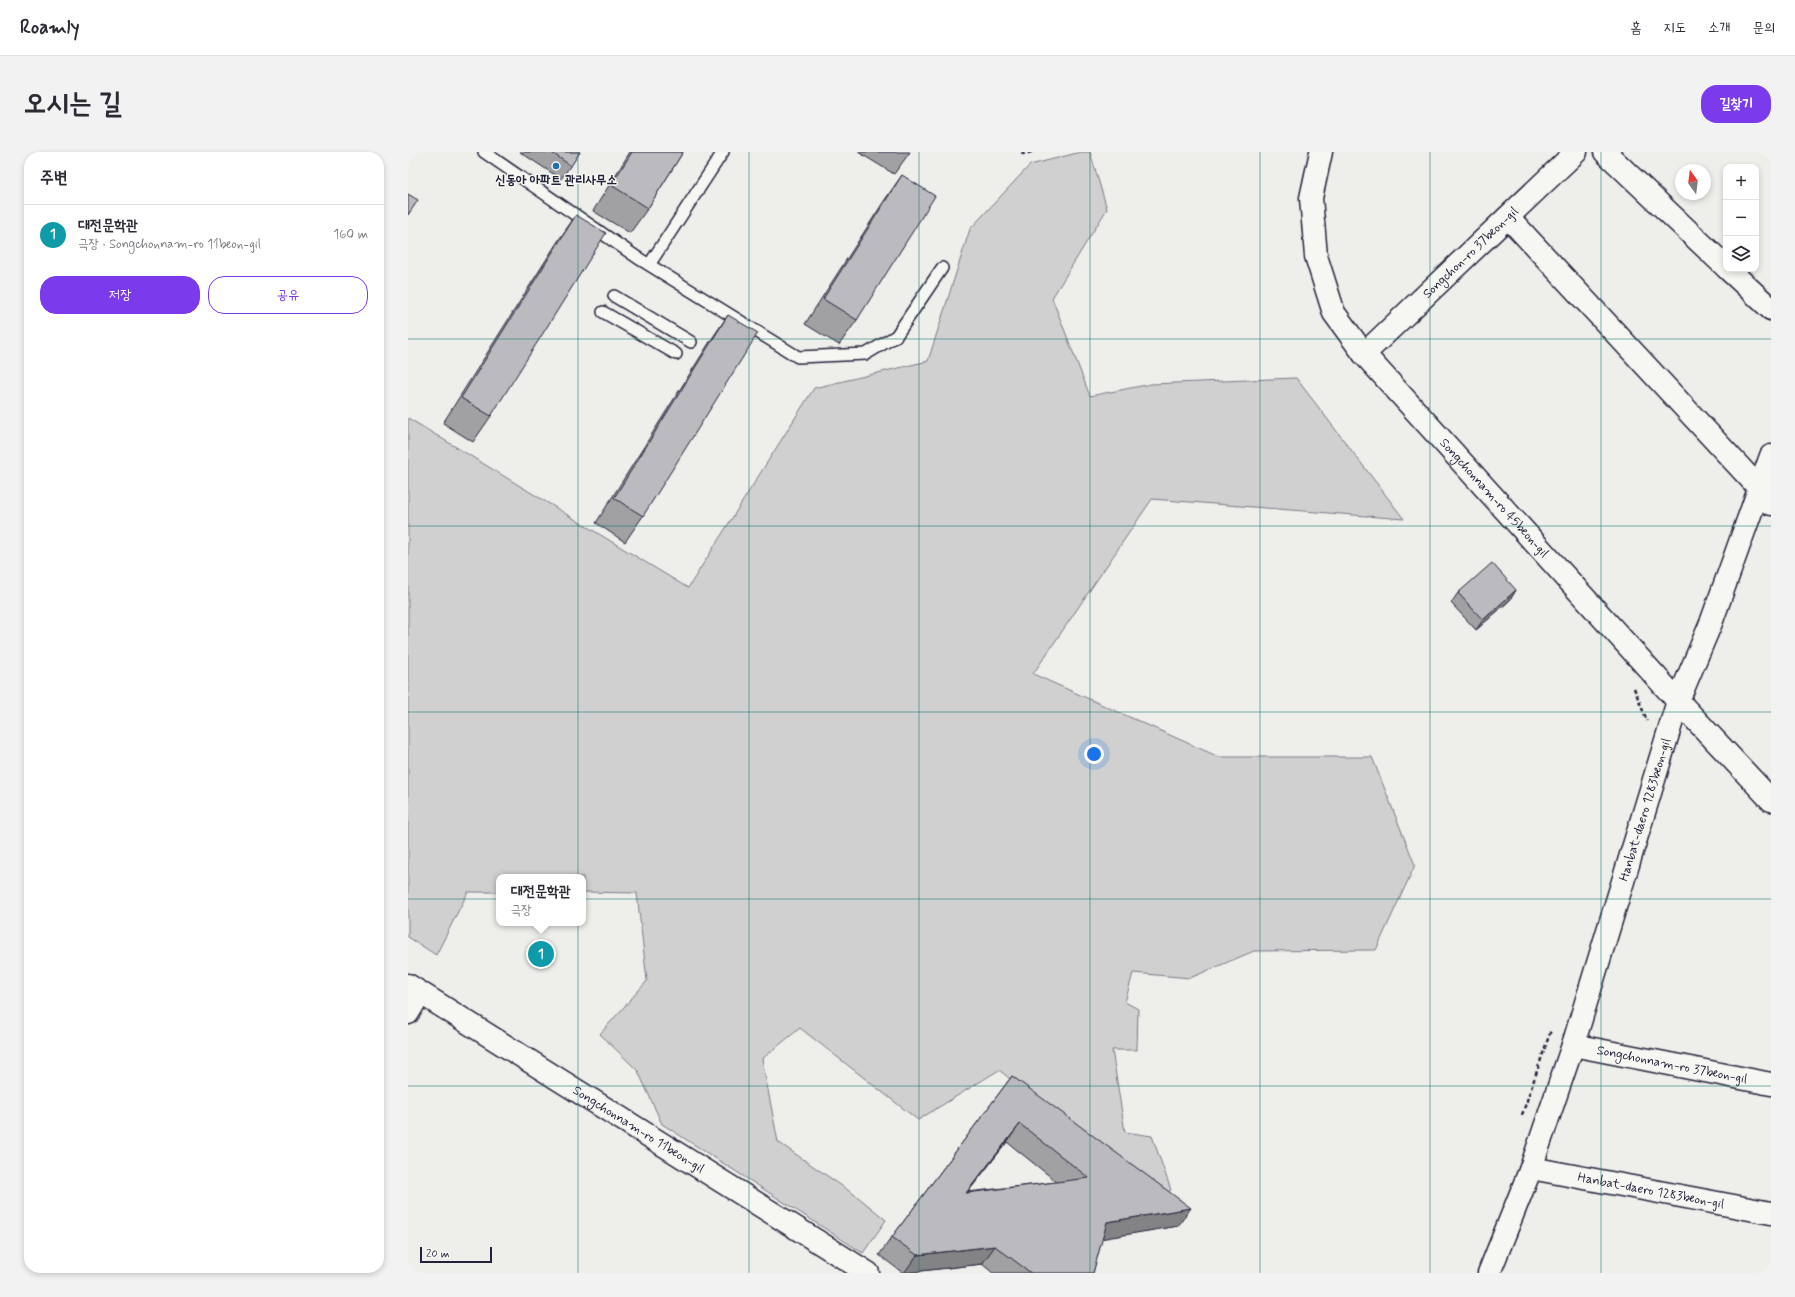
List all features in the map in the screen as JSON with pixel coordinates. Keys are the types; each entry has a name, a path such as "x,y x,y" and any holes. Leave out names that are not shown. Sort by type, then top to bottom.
{"street":[{"name":"Songchonnam-ro 45beon-gil","path":"1321,152 1311,198 1316,256 1334,312 1364,354 1678,701 1771,800"},
{"name":"Songchon-ro 37beon-gil","path":"1364,354 1576,152"},
{"path":"1605,152 1723,264"},
{"path":"1508,217 1765,496"},
{"path":"1731,272 1771,309"},
{"name":"Hanbat-daero 1283beon-gil","path":"1489,1273 1531,1168 1573,1045 1678,701 1765,496 1771,456"},
{"path":"408,1013 414,989"},
{"name":"Songchonnam-ro 11beon-gil","path":"414,989 868,1273"},
{"name":"Songchonnam-ro 37beon-gil","path":"1573,1045 1771,1084"},
{"name":"Hanbat-daero 1283beon-gil","path":"1531,1168 1771,1213"}],"lane":[{"path":"484,152 649,265 798,357 866,354 896,336 942,268"},
{"path":"649,265 723,152"},
{"path":"614,296 691,342"},
{"path":"603,312 676,354"}],"path":[{"path":"1022,152 1023,154 1032,152"},
{"path":"1632,684 1644,710 1648,723"},
{"path":"1522,1115 1552,1026"}],"shaded area":[{"path":"1081,152 1090,152 1107,209 1052,298 1090,396 1151,384 1296,378 1404,519 1152,499 1033,674 1219,757 1372,757 1415,865 1376,950 1254,951 1190,978 1133,973 1125,1002 1138,1009 1137,1050 1112,1050 1125,1132 1152,1136 1171,1190 1157,1198 999,1070 918,1120 800,1028 762,1059 778,1142 858,1197 886,1220 863,1253 662,1124 638,1071 600,1034 647,981 637,893 586,892 586,874 496,874 496,892 468,892 436,955 408,937 408,418 688,588 814,388 928,361 970,229 1030,165"}],"building":[{"path":"551,152 580,152 571,166"},
{"path":"632,152 683,152 648,208 611,185"},
{"path":"902,175 935,196 857,320 823,299"},
{"path":"408,194 418,200 408,215"},
{"path":"576,215 606,233 491,416 461,398"},
{"path":"728,315 758,333 643,516 614,498"},
{"path":"1492,563 1516,590 1483,620 1458,593"},
{"path":"1012,1076 1191,1208 1107,1222 1093,1273 1031,1273 995,1246 917,1255 892,1237","holes":["1020,1124 1089,1178 966,1193"]}],"place":[{"name":"신동아 아파트 관리사무소","path":"556,166"},
{"name":"대전문학관","path":"541,954"}]}
